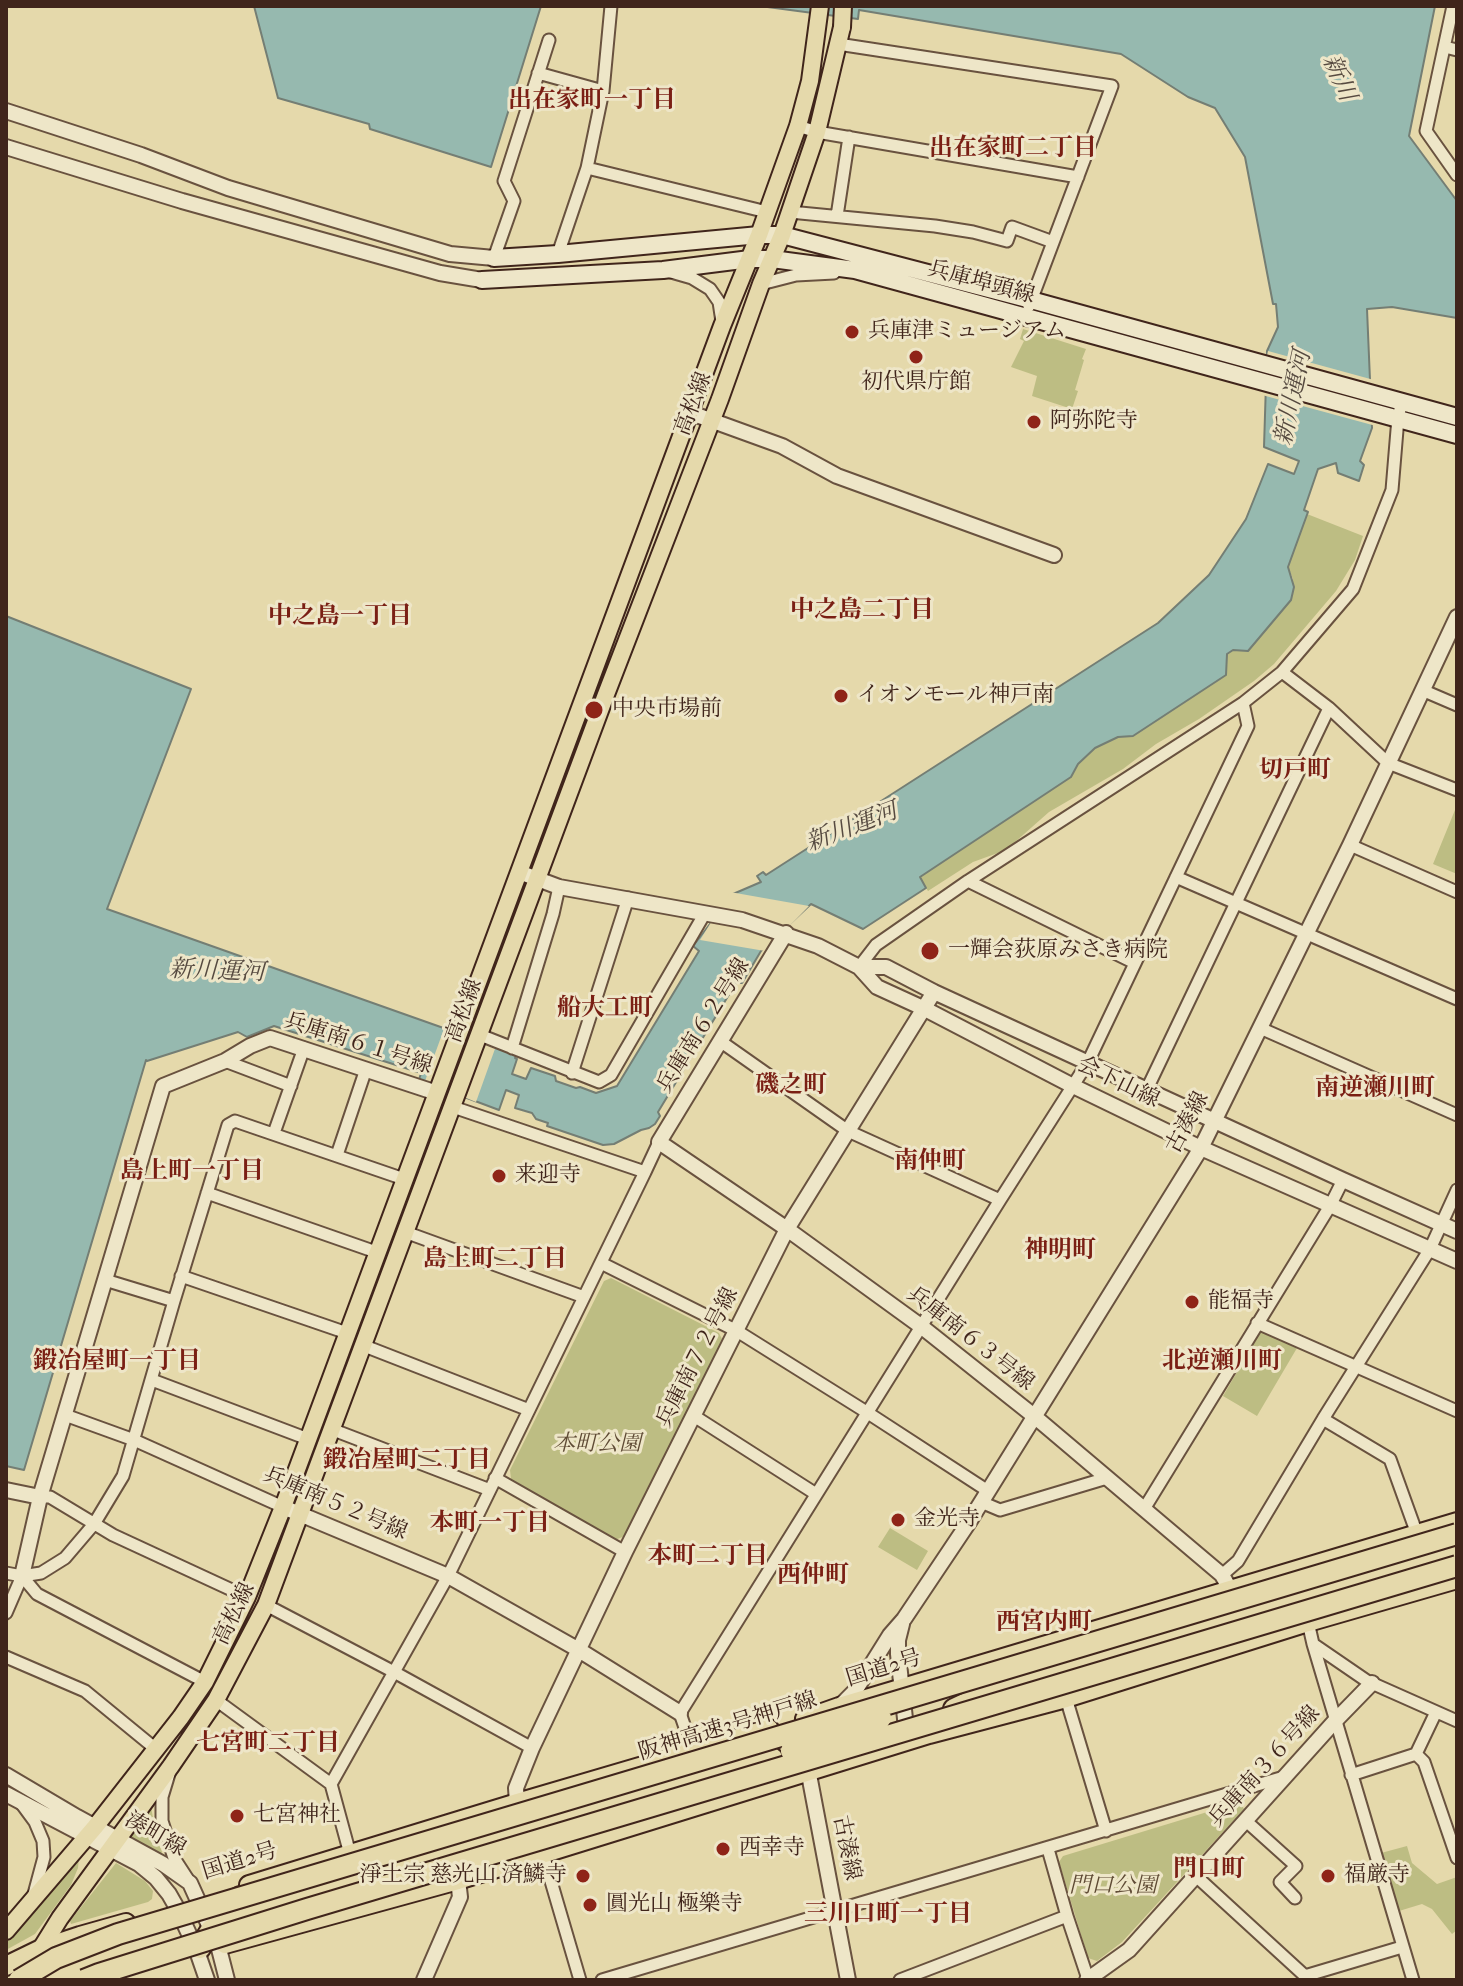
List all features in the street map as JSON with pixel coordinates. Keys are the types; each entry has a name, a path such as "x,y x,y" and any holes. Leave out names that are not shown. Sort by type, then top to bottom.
{"highway":[{"name":"国道2号","path":"6,1966 41,1949 80,1936 809,1718 1226,1582 1457,1522"},
{"name":"阪神高速3号神戸線","path":"20,1980 56,1958 118,1934 1457,1534"},
{"path":"84,1980 321,1905 1160,1656 1312,1608 1453,1556"},
{"path":"214,1938 458,1880 898,1744 1066,1698 1457,1579"},
{"path":"114,1978 197,1951 235,1917 772,1758 877,1720 930,1691"},
{"path":"205,1898 251,1897 280,1902"}],"main road":[{"name":"高松線","path":"20,1980 60,1918 216,1700 266,1605 605,697 782,235 817,132 842,27 843,6"},
{"name":"高松線","path":"6,1931 157,1750 205,1682 247,1597 722,326 759,235 798,126 810,81 820,13"},
{"name":"兵庫埠頭線","path":"494,258 782,235 1457,417"},
{"name":"兵庫埠頭線","path":"482,280 663,270 750,259 855,270 1457,435"}],"street":[{"path":"558,254 587,168 603,91 611,6"},
{"path":"1453,6 1451,48 1426,131 1457,175"},
{"path":"6,111 141,155 228,188 450,254 494,258 514,201 504,181 549,40"},
{"path":"838,44 1112,86 1024,317"},
{"path":"538,73 603,91"},
{"path":"798,126 817,132 1078,177"},
{"path":"837,216 849,137"},
{"path":"6,147 212,210 440,273 482,280"},
{"path":"587,168 767,212"},
{"path":"790,212 935,226 1007,241 1012,227 1053,242"},
{"path":"663,270 692,278 710,289 719,302 722,326"},
{"path":"761,284 796,275 855,270"},
{"path":"859,967 876,945 968,881 1243,703 1282,672 1353,589 1392,490 1402,401"},
{"path":"691,413 782,446 837,476 1054,555"},
{"name":"古湊線","path":"839,1707 855,1691 985,1496 1201,1148 1350,845 1457,617"},
{"path":"1282,672 1329,708 1388,763 1457,790"},
{"path":"1422,690 1457,705"},
{"path":"693,1751 680,1713 1088,1062 1248,726 1243,703"},
{"path":"1147,1089 1329,708"},
{"path":"1350,845 1457,892"},
{"name":"会下山線","path":"518,871 559,887 742,920 818,946 859,967 877,987 1073,1086 1201,1148 1457,1261"},
{"path":"1176,877 1457,999"},
{"path":"968,881 1135,963"},
{"path":"512,1048 559,887"},
{"path":"572,1073 628,898"},
{"path":"479,1038 599,1082 611,1075 710,914"},
{"name":"兵庫南６２号線","path":"331,1784 448,1576 645,1172 784,933"},
{"name":"会下山線","path":"859,967 886,967 1214,1122 1457,1231"},
{"name":"兵庫南７２号線","path":"517,1803 516,1788 532,1748 625,1552 787,1229 934,992"},
{"path":"1260,1028 1457,1115"},
{"name":"兵庫南６１号線","path":"22,1576 40,1497 163,1086 225,1061 270,1038 438,1090"},
{"path":"720,1041 848,1131 1000,1200"},
{"path":"274,1133 304,1048"},
{"path":"225,1061 291,1086"},
{"path":"337,1155 366,1069"},
{"path":"455,1101 645,1172"},
{"path":"6,1573 22,1576 41,1573 65,1558 94,1524 123,1476 228,1125 235,1121 404,1179"},
{"name":"兵庫南６３号線","path":"661,1144 787,1229 922,1327 1034,1416 1226,1582"},
{"path":"1144,1509 1343,1180"},
{"path":"1226,1582 1323,1419 1430,1249 1457,1190"},
{"path":"207,1193 376,1252"},
{"path":"405,1232 584,1297"},
{"path":"601,1263 737,1331 868,1413 1000,1510 1107,1478"},
{"path":"181,1276 347,1333"},
{"path":"105,1280 174,1301"},
{"path":"1257,1323 1457,1411"},
{"path":"362,1345 529,1410"},
{"path":"152,1380 308,1439"},
{"name":"兵庫南５２号線","path":"65,1415 134,1440 448,1576 579,1650 680,1713"},
{"path":"694,1416 816,1494"},
{"path":"1323,1419 1390,1459 1417,1534"},
{"path":"331,1429 492,1484 625,1552"},
{"path":"6,1490 50,1497 113,1535 247,1597"},
{"path":"6,1613 22,1576"},
{"path":"22,1576 37,1594 205,1682"},
{"path":"266,1605 532,1748"},
{"name":"古湊線","path":"898,1744 906,1728 898,1640 904,1619"},
{"path":"1308,1622 1413,1980"},
{"path":"1313,1644 1372,1683 1457,1721"},
{"path":"6,1657 85,1691 157,1750"},
{"name":"兵庫南３６号線","path":"1088,1979 1129,1950 1372,1683"},
{"path":"1066,1698 1106,1831"},
{"path":"216,1700 331,1784 350,1854"},
{"path":"1351,1775 1416,1754 1436,1712"},
{"name":"古湊線","path":"809,1718 803,1735 808,1772 848,1980"},
{"path":"1416,1754 1424,1762 1457,1856"},
{"path":"171,1766 162,1797 162,1821 174,1858 190,1883"},
{"name":"湊町線","path":"6,1775 91,1832"},
{"path":"602,1980 1285,1777"},
{"name":"湊町線","path":"6,1794 163,1864 190,1883 205,1898 227,1980"},
{"path":"20,1802 35,1822 43,1841 44,1857 33,1899"},
{"path":"1246,1821 1296,1866 1280,1882 1295,1898"},
{"name":"湊町線","path":"113,1843 156,1878 169,1894 197,1951 207,1980"},
{"path":"1048,1849 1088,1979"},
{"path":"543,1854 580,1980"},
{"path":"1197,1877 1304,1975 1402,1947"},
{"path":"424,1980 460,1897 458,1880"},
{"path":"900,1980 1067,1916"}],"green space":[{"path":"1023,329 1086,349 1072,409 1032,396 1037,376 1011,367 1024,341 1020,339"},
{"path":"1307,514 1363,536 1355,560 1336,591 1274,664 1254,681 1123,769 1049,812 1006,850 973,862 928,891 919,877 1071,777 1078,764 1095,747 1118,737 1133,736 1233,650 1293,579 1288,567"},
{"path":"1457,805 1457,874 1433,864"},
{"name":"本町公園","path":"611,1278 719,1333 722,1339 625,1536 615,1540 511,1479 510,1470 604,1281"},
{"path":"1267,1331 1297,1348 1257,1416 1223,1396 1260,1333"},
{"path":"890,1528 928,1551 917,1570 878,1547"},
{"name":"門口公園","path":"1240,1802 1244,1809 1122,1942 1097,1961 1088,1958 1059,1862 1063,1856"},
{"path":"151,1807 162,1852 160,1856 129,1838"},
{"path":"1407,1846 1412,1863 1437,1884 1457,1877 1457,1930 1452,1934 1432,1909 1422,1904 1399,1911 1381,1853"},
{"path":"79,1857 71,1885 35,1934 6,1950 6,1942"},
{"path":"116,1863 145,1881 153,1891 152,1899 71,1924 70,1921"}],"water":[{"path":"254,6 541,6 491,167 370,129 369,124 278,98"},
{"path":"760,6 1435,6 1409,136 1457,201 1457,318 1392,307 1367,309 1372,428 1360,461 1364,465 1359,481 1338,473 1336,463 1318,469 1304,510 1308,512 1288,567 1294,587 1291,600 1248,651 1233,650 1227,654 1226,675 1133,736 1118,737 1095,748 1078,764 1071,777 920,877 926,888 863,929 811,904 761,951 742,983 736,983 658,1112 660,1116 649,1128 614,1144 603,1145 547,1126 548,1123 536,1119 532,1113 515,1108 519,1095 506,1090 499,1110 419,1080 421,1073 274,1026 247,1037 238,1032 146,1060 24,1470 6,1466 6,616 191,689 107,909 517,1054 512,1074 526,1079 531,1068 555,1076 556,1081 596,1093 617,1086 699,951 693,946 733,894 761,882 757,876 763,872 766,875 1158,623 1209,575 1246,519 1268,464 1294,474 1299,461 1264,447 1267,351 1278,327 1276,304 1273,304 1245,157 1215,108 1188,97 1121,54 859,10 858,19"}],"pier":[{"path":"1268,351 1374,380 1376,426 1262,395"},
{"path":"730,892 809,906 765,951 700,940"},
{"path":"444,1029 496,1046 476,1102 425,1081"}],"place":[{"name":"兵庫津ミュージアム","path":"852,332"},
{"name":"初代県庁館","path":"916,357"},
{"name":"阿弥陀寺","path":"1034,422"},
{"name":"イオンモール神戸南","path":"841,696"},
{"name":"中央市場前","path":"594,710"},
{"name":"一輝会荻原みさき病院","path":"930,951"},
{"name":"来迎寺","path":"499,1176"},
{"name":"能福寺","path":"1192,1302"},
{"name":"金光寺","path":"898,1520"},
{"name":"七宮神社","path":"237,1816"},
{"name":"西幸寺","path":"723,1849"},
{"name":"淨土宗 慈光山 済鱗寺","path":"583,1876"},
{"name":"福厳寺","path":"1328,1876"},
{"name":"圓光山 極樂寺","path":"590,1905"}],"district":[{"name":"出在家町一丁目","path":"592,101"},
{"name":"出在家町二丁目","path":"1013,149"},
{"name":"中之島二丁目","path":"862,611"},
{"name":"中之島一丁目","path":"340,617"},
{"name":"切戸町","path":"1295,771"},
{"name":"船大工町","path":"605,1009"},
{"name":"磯之町","path":"791,1086"},
{"name":"南逆瀬川町","path":"1375,1089"},
{"name":"南仲町","path":"930,1162"},
{"name":"島上町一丁目","path":"192,1172"},
{"name":"神明町","path":"1060,1251"},
{"name":"島上町二丁目","path":"495,1260"},
{"name":"鍛冶屋町一丁目","path":"117,1362"},
{"name":"北逆瀬川町","path":"1222,1362"},
{"name":"鍛冶屋町二丁目","path":"407,1461"},
{"name":"本町一丁目","path":"490,1524"},
{"name":"本町二丁目","path":"708,1557"},
{"name":"西仲町","path":"813,1576"},
{"name":"西宮内町","path":"1044,1623"},
{"name":"七宮町二丁目","path":"268,1744"},
{"name":"門口町","path":"1209,1870"},
{"name":"三川口町一丁目","path":"888,1915"}],"water label":[{"name":"新川","path":"1338,78"},
{"name":"新川運河","path":"1294,398"},
{"name":"新川運河","path":"852,828"},
{"name":"新川運河","path":"217,972"}]}
